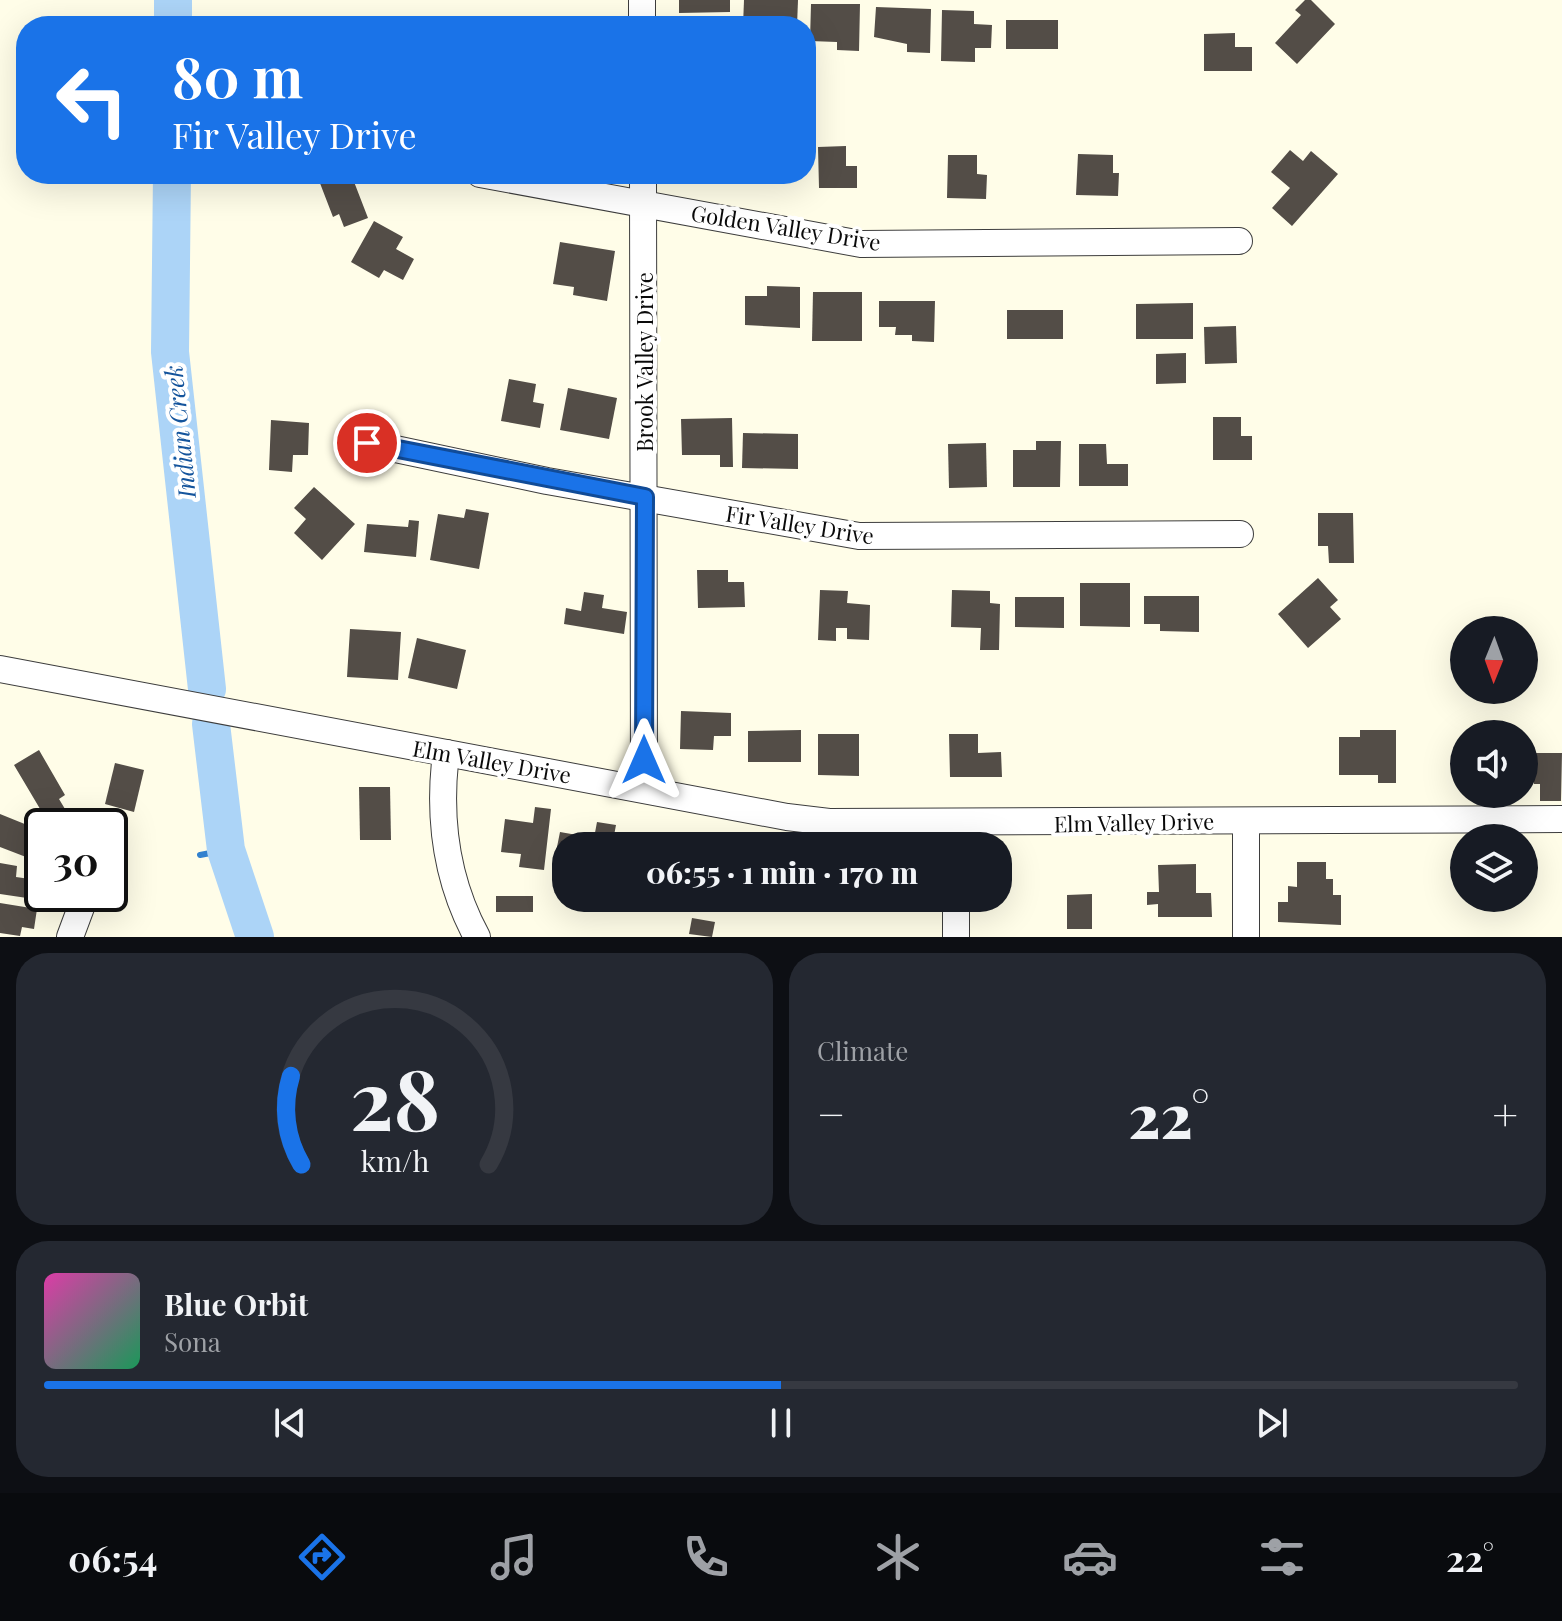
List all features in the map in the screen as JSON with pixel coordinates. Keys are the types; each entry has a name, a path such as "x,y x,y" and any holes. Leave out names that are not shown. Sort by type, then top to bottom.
{"street":[{"name":"Golden Valley Drive","path":"536,184 861,244 1239,241"},
{"name":"Brook Valley Drive","path":"643,184 644,789"},
{"name":"Fir Valley Drive","path":"367,443 859,536 1240,534"},
{"name":"Elm Valley Drive","path":"0,669 829,822 926,832"},
{"path":"446,753 442,810 445,844 457,901 477,937"},
{"name":"Elm Valley Drive","path":"1012,832 1246,821 1562,819"},
{"path":"1246,821 1246,937"},
{"path":"70,937 79,912"},
{"path":"956,912 956,937"}],"building":[{"path":"679,0 730,0 730,12 679,13"},
{"path":"744,0 798,0 797,16 743,16"},
{"path":"1305,0 1311,0 1335,24 1297,64 1275,43 1301,15 1295,10"},
{"path":"811,4 860,4 859,51 837,50 837,42 816,41 816,16 811,16"},
{"path":"876,7 931,9 930,53 907,52 907,44 874,37"},
{"path":"942,10 974,11 974,24 992,25 991,48 975,48 975,62 941,61"},
{"path":"1006,20 1058,20 1058,49 1006,49"},
{"path":"1235,33 1235,47 1252,47 1252,71 1204,71 1204,34"},
{"path":"846,146 846,166 857,166 857,188 819,188 818,147"},
{"path":"1290,150 1303,161 1311,151 1338,174 1292,226 1272,208 1290,188 1271,172"},
{"path":"1078,154 1113,155 1113,173 1119,173 1118,196 1076,195"},
{"path":"948,155 977,155 977,174 987,175 986,199 947,198"},
{"path":"320,184 355,184 368,218 344,227 339,214 333,217"},
{"path":"374,221 403,237 396,249 414,259 403,280 384,270 379,278 351,262"},
{"path":"560,242 615,251 607,301 573,295 574,287 553,284"},
{"path":"767,286 800,287 800,328 745,325 745,296 767,296"},
{"path":"813,292 862,292 862,341 812,341"},
{"path":"879,301 935,301 934,342 912,341 912,335 895,335 896,327 879,327"},
{"path":"1193,303 1193,339 1136,339 1136,304"},
{"path":"1007,310 1063,310 1063,339 1007,339"},
{"path":"1236,326 1237,363 1205,364 1204,327"},
{"path":"1186,353 1186,383 1156,384 1156,354"},
{"path":"509,379 536,384 533,402 544,404 540,428 501,421"},
{"path":"568,388 617,398 609,439 560,430"},
{"path":"1213,417 1241,417 1241,436 1252,436 1252,460 1213,460"},
{"path":"732,418 733,467 720,467 720,455 682,455 681,419"},
{"path":"271,420 309,423 308,455 293,455 292,472 269,470"},
{"path":"743,433 798,434 798,469 742,468"},
{"path":"1036,441 1061,441 1060,487 1013,487 1013,450 1036,450"},
{"path":"986,443 987,487 949,488 948,444"},
{"path":"1079,444 1106,444 1107,464 1128,464 1128,486 1079,486"},
{"path":"314,487 355,524 322,560 294,533 306,519 294,508"},
{"path":"466,509 489,513 479,569 430,560 438,514 464,518"},
{"path":"1318,513 1353,513 1354,563 1329,563 1328,546 1318,546"},
{"path":"409,520 419,521 416,557 364,552 367,524 408,527"},
{"path":"697,570 728,570 728,582 744,582 745,607 698,608"},
{"path":"1318,578 1338,600 1330,607 1341,619 1308,648 1278,614"},
{"path":"1080,583 1130,583 1130,627 1080,626"},
{"path":"820,590 848,591 847,603 870,605 869,640 847,639 847,628 836,628 836,641 818,640"},
{"path":"952,590 990,591 990,603 1000,604 999,650 980,650 981,628 951,627"},
{"path":"584,592 604,595 602,608 627,612 624,634 564,624 566,608 581,611"},
{"path":"1144,596 1199,596 1199,632 1160,631 1160,624 1144,624"},
{"path":"1015,597 1064,597 1064,628 1015,627"},
{"path":"350,629 401,632 398,680 347,677"},
{"path":"417,638 466,650 457,689 408,678"},
{"path":"681,711 731,713 731,736 714,736 713,750 680,749"},
{"path":"801,730 801,762 748,762 748,731"},
{"path":"1360,730 1396,730 1396,783 1378,783 1378,775 1339,775 1339,737 1360,737"},
{"path":"818,734 859,734 859,776 818,775"},
{"path":"949,734 978,734 978,753 1001,752 1002,777 950,777"},
{"path":"39,750 65,795 59,799 64,808 40,808 14,765"},
{"path":"1538,753 1562,753 1561,801 1540,801"},
{"path":"115,763 144,770 134,812 105,804"},
{"path":"359,787 390,787 391,840 360,840"},
{"path":"535,807 551,809 544,870 519,867 521,854 501,852 505,819 533,823"},
{"path":"0,814 24,824 24,856 0,847"},
{"path":"597,822 616,825 615,832 595,832"},
{"path":"1297,862 1326,862 1326,879 1333,879 1333,895 1341,895 1341,925 1278,922 1278,902 1288,902 1288,886 1297,887"},
{"path":"0,863 17,866 16,877 24,878 24,898 0,894"},
{"path":"1196,864 1196,893 1211,893 1212,917 1158,917 1158,904 1147,905 1147,892 1159,892 1158,865"},
{"path":"1092,894 1092,929 1067,929 1067,895"},
{"path":"496,896 533,896 533,912 496,912"},
{"path":"0,903 24,907 24,912 37,912 34,929 22,927 20,936 0,933"},
{"path":"692,918 715,922 712,937 689,934"}],"waterway":[{"name":"Indian Creek","path":"173,0 173,16"},
{"name":"Indian Creek","path":"172,184 170,352 207,689"},
{"name":"Indian Creek","path":"211,724 226,850 255,937"},
{"path":"200,855 226,850"}],"route":[{"path":"367,443 547,481 645,497 644,760"}]}
